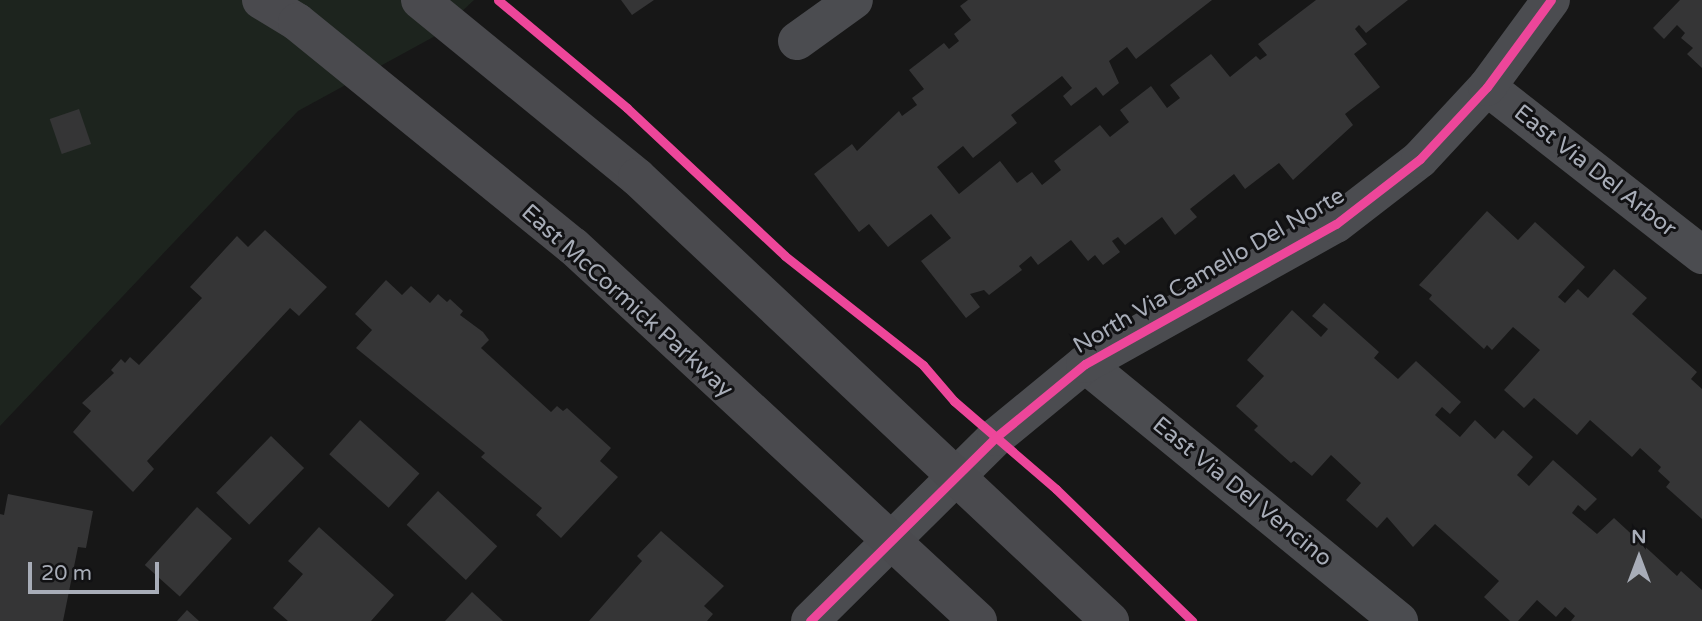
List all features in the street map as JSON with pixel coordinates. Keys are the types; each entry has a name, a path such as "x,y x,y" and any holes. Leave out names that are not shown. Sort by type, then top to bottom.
{"main road":[{"name":"East McCormick Parkway","path":"261,0 297,22 573,246 978,621"},
{"path":"420,0 637,177 1110,621"}],"street":[{"path":"797,40 854,0"},
{"name":"North Via Camello Del Norte","path":"810,621 888,540 957,475 1085,363 1336,225 1420,159 1487,87 1551,0"},
{"name":"East Via Del Arbor","path":"1487,87 1702,255"},
{"name":"East Via Del Vencino","path":"1085,363 1399,621"}],"shaded area":[{"path":"0,0 474,0 437,35 298,111 0,426"}],"building":[{"path":"621,0 654,0 632,15"},
{"path":"968,0 1212,0 1136,59 1127,47 1109,61 1119,83 1103,96 1096,87 1071,106 1063,96 1072,88 1062,76 1011,115 1017,123 973,158 963,146 937,167 959,194 1000,161 1017,183 1032,172 1042,185 1061,170 1054,161 1100,125 1110,137 1129,122 1120,110 1151,86 1167,108 1180,98 1170,85 1211,54 1230,77 1256,56 1260,60 1267,55 1258,44 1316,0 1408,0 1366,33 1359,25 1355,29 1367,44 1354,54 1380,87 1345,114 1353,125 1293,180 1279,163 1245,189 1234,174 1190,209 1197,217 1175,235 1162,217 1125,245 1118,237 1112,241 1120,252 1103,265 1095,255 1088,261 1071,240 1038,265 1031,256 1019,266 1022,270 989,295 984,290 970,294 980,307 966,318 921,261 951,238 931,214 888,247 869,224 859,232 814,174 852,144 857,151 899,111 902,116 917,105 912,98 924,89 909,70 944,43 949,49 959,41 954,34 971,20 960,6"},
{"path":"1680,0 1702,0 1702,68 1687,54 1693,48 1681,38 1685,33 1677,25 1664,39 1653,28"},
{"path":"79,109 91,144 62,154 50,119"},
{"path":"1487,211 1518,240 1535,222 1585,267 1558,297 1565,303 1578,289 1588,298 1614,269 1647,298 1632,314 1697,372 1691,379 1702,389 1702,519 1666,487 1670,482 1658,471 1661,467 1640,448 1632,457 1590,420 1577,435 1534,398 1524,408 1504,390 1540,350 1513,327 1492,350 1487,345 1484,349 1429,299 1432,295 1419,285"},
{"path":"265,230 327,287 299,316 290,308 147,461 154,469 133,492 73,432 91,411 82,403 114,373 111,370 121,359 125,363 130,357 139,365 202,298 190,287 237,236 248,247"},
{"path":"386,280 402,295 411,286 430,303 438,294 447,302 450,299 463,311 460,315 483,332 489,340 481,348 551,412 557,406 563,411 567,408 611,448 600,461 618,477 561,538 536,515 542,508 481,457 485,453 356,348 372,330 355,314"},
{"path":"1324,303 1379,352 1374,358 1398,379 1416,361 1461,402 1450,414 1442,407 1435,415 1460,437 1475,420 1495,439 1503,430 1533,457 1517,475 1529,486 1553,460 1597,499 1585,511 1578,505 1572,513 1597,534 1614,518 1677,576 1681,571 1702,590 1702,621 1571,621 1575,616 1565,607 1556,617 1537,600 1518,621 1510,621 1484,597 1499,581 1435,524 1413,547 1387,517 1377,528 1346,500 1361,483 1331,455 1312,476 1294,461 1291,463 1254,430 1258,426 1236,406 1264,376 1247,360 1292,310 1321,337 1328,329 1312,316"},
{"path":"360,420 419,474 389,508 329,454"},
{"path":"271,436 304,468 249,525 216,493"},
{"path":"438,491 497,546 466,580 407,525"},
{"path":"8,494 93,511 86,548 78,547 63,621 0,621 0,514 4,515"},
{"path":"197,507 232,538 180,596 145,565"},
{"path":"319,527 394,595 371,621 288,621 273,608 303,574 288,561"},
{"path":"661,531 724,586 704,606 713,614 707,621 589,621 642,561 637,556"},
{"path":"472,592 503,621 445,621"},
{"path":"187,610 199,621 177,621"}],"cycle path":[{"path":"498,0 627,108 785,256 923,365 954,401 1056,489 1192,621"},
{"path":"810,621 996,437 1085,364 1336,224 1420,159 1487,87 1551,0"}]}
